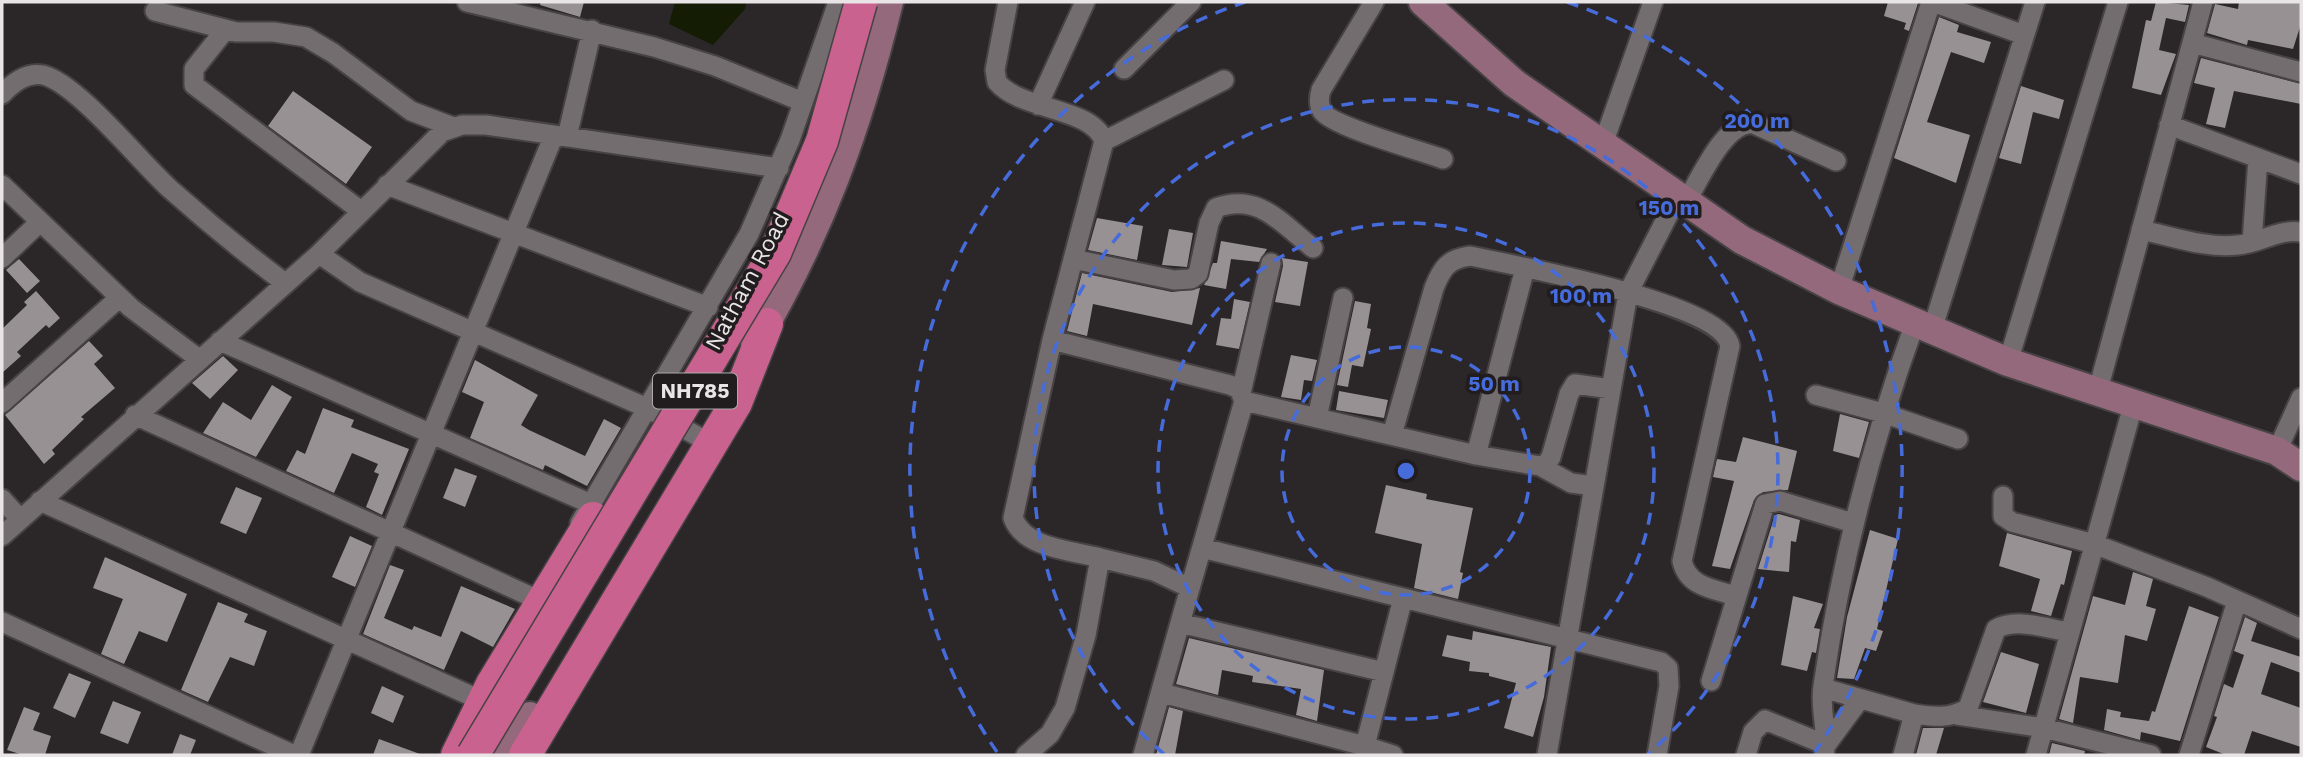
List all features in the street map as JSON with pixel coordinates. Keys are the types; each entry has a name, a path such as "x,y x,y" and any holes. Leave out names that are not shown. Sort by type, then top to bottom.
{"highway":[{"path":"457,755 492,684 745,267 793,165 851,2"},
{"name":"NH785","path":"474,755 775,253 822,141 861,2"},
{"name":"NH785","path":"498,755 673,469 794,260 817,212 845,139 883,2"},
{"path":"525,755 722,427 745,384 766,324"}],"main road":[{"name":"Natham Road","path":"466,755 657,414 756,272 788,207 833,83 851,2"},
{"name":"Natham Road","path":"506,755 699,437 808,247 837,179 866,94 889,2"},
{"path":"1423,2 1514,83 1742,240 1839,290 2008,362 2277,451 2301,467"}],"street":[{"path":"467,2 592,30 692,58 803,102"},
{"path":"447,755 591,504 657,414 708,307 749,234 779,168 838,2"},
{"path":"1008,2 995,70 998,82 1016,97 1088,123 1101,132 1104,141 1052,340 1013,518 1018,531 1032,540 1154,571 1190,588"},
{"path":"1038,105 1085,2"},
{"path":"1124,69 1191,2"},
{"path":"1374,2 1321,90 1321,111 1340,124 1443,159"},
{"path":"1603,144 1653,2"},
{"path":"1839,290 1932,2 2024,35"},
{"path":"1825,750 1823,688 1853,523 1883,413 1923,327 2035,2"},
{"path":"2008,362 2118,2"},
{"path":"2098,390 2203,2"},
{"path":"155,11 202,21 225,30 306,37 411,111 453,127"},
{"path":"225,30 194,69 194,85 361,211"},
{"path":"2,622 297,755 347,640 513,234 560,136 592,30"},
{"path":"2192,43 2301,72"},
{"path":"2,94 13,83 30,75 43,75 67,87 168,187 233,244 285,284"},
{"path":"1104,141 1224,80"},
{"path":"1547,755 1628,293 1682,199 1735,127 1745,123 1754,124 1836,160"},
{"path":"2,536 318,254 423,147 453,127 470,124 779,168"},
{"path":"2169,125 2301,174"},
{"path":"2252,242 2258,158"},
{"path":"2,185 119,298 199,359"},
{"path":"387,185 708,307"},
{"path":"1073,258 1174,280 1191,279 1198,274 1203,262 1209,223 1216,208 1234,201 1254,203 1312,248"},
{"path":"2,258 40,222"},
{"path":"2141,230 2219,245 2252,242 2281,231 2301,232"},
{"path":"318,254 360,282 657,414 699,437"},
{"path":"1392,435 1434,288 1444,265 1457,258 1470,256 1525,268 1628,293 1684,310 1712,325 1729,341 1728,358 1682,561 1685,575 1698,584 1736,596"},
{"path":"1143,755 1243,397 1272,262"},
{"path":"1476,455 1525,268"},
{"path":"2,403 119,298"},
{"path":"1317,418 1343,298"},
{"path":"1052,340 1230,385 1243,397 1317,418 1476,455 1540,466 1571,483 1594,486"},
{"path":"220,341 591,504"},
{"path":"1540,466 1547,463 1551,457 1569,394 1575,384 1611,388"},
{"path":"1816,395 1883,413 1958,439"},
{"path":"2277,451 2301,398"},
{"path":"2036,755 2134,402"},
{"path":"135,415 536,599"},
{"path":"2003,496 2003,516 2012,523 2094,544 2301,629"},
{"path":"2,499 20,519"},
{"path":"1711,681 1765,504 1780,501 1853,523"},
{"path":"40,502 478,699"},
{"path":"1202,548 1567,640 1652,658 1668,668 1669,686 1657,755"},
{"path":"1026,755 1050,734 1065,708 1086,635 1100,558"},
{"path":"1365,751 1403,598"},
{"path":"2189,755 2237,601"},
{"path":"1180,623 1384,673"},
{"path":"1956,715 1968,708 1973,698 1996,629 2004,624 2017,624 2070,632"},
{"path":"1823,688 1914,714 1940,717 1956,715 2044,728 2114,751 2151,755"},
{"path":"1162,693 1365,751 1393,755"},
{"path":"1825,750 1860,699"},
{"path":"1903,755 1914,714"},
{"path":"1746,755 1753,732 1765,720 1825,750"}],"shaded area":[{"path":"675,2 746,2 745,9 713,45 669,24"}],"building":[{"path":"541,2 584,2 580,17 540,5"},
{"path":"1888,2 1918,3 1909,31 1904,29 1906,23 1884,16"},
{"path":"2156,2 2189,5 2185,22 2166,18 2159,50 2176,54 2161,95 2132,88 2146,20 2151,21"},
{"path":"2239,2 2301,2 2301,24 2293,49 2248,40 2247,45 2207,33 2215,4 2238,9"},
{"path":"1939,17 1959,25 1957,32 1991,42 1984,63 1951,52 1927,122 1970,135 1956,183 1894,158"},
{"path":"2201,58 2301,84 2301,104 2234,91 2225,128 2206,124 2215,88 2194,83"},
{"path":"2021,86 2064,100 2059,119 2033,112 2021,164 1999,158"},
{"path":"293,91 372,147 346,184 268,126"},
{"path":"1097,218 1143,226 1137,260 1088,250"},
{"path":"1169,229 1193,233 1187,267 1162,265"},
{"path":"1221,241 1267,249 1259,262 1231,259 1226,289 1204,285 1213,263 1217,263"},
{"path":"1282,258 1308,262 1300,306 1275,302 1283,266"},
{"path":"19,259 40,281 27,293 6,270"},
{"path":"1082,273 1172,292 1200,288 1192,325 1093,304 1087,336 1067,331"},
{"path":"36,291 60,318 49,328 46,325 17,352 21,356 2,373 2,329 27,305 24,302"},
{"path":"1234,299 1250,302 1239,349 1216,345 1221,318 1231,319"},
{"path":"1355,301 1371,304 1367,328 1371,329 1363,367 1352,365 1348,387 1337,385"},
{"path":"89,341 103,356 94,364 115,388 81,417 84,419 52,450 55,454 44,464 5,415"},
{"path":"1291,355 1317,360 1312,381 1304,380 1301,400 1281,397"},
{"path":"223,356 238,370 210,399 192,383"},
{"path":"475,360 538,395 521,425 529,430 585,456 604,419 621,428 587,486 545,465 543,470 470,438 484,402 462,392"},
{"path":"272,385 292,397 256,457 203,433 223,402 251,420"},
{"path":"1339,391 1388,400 1384,418 1336,410"},
{"path":"323,408 354,420 351,427 409,449 382,515 366,507 379,474 374,472 378,464 352,453 334,493 286,471 297,450 305,454"},
{"path":"1840,414 1869,422 1859,458 1833,451"},
{"path":"1743,437 1797,451 1788,490 1763,492 1754,500 1730,569 1712,566 1734,481 1713,477 1717,459 1736,462"},
{"path":"455,468 477,476 465,507 443,498"},
{"path":"1386,485 1427,494 1426,499 1473,508 1460,572 1463,573 1458,599 1414,588 1422,544 1375,533"},
{"path":"236,487 262,498 246,534 220,523"},
{"path":"1775,515 1800,520 1796,542 1791,541 1789,572 1758,569"},
{"path":"1870,530 1898,539 1877,629 1883,631 1876,651 1865,648 1854,679 1837,678 1847,617"},
{"path":"2007,533 2072,551 2064,585 2061,584 2051,616 2031,611 2040,579 1999,566"},
{"path":"350,536 372,546 355,587 332,577"},
{"path":"105,557 187,594 167,642 139,631 124,664 101,654 123,599 93,588"},
{"path":"390,565 404,570 384,618 412,630 414,626 441,637 461,586 515,609 493,647 461,631 444,670 363,634"},
{"path":"2133,572 2153,579 2146,606 2156,609 2147,641 2125,635 2118,683 2080,677 2073,723 2059,719 2093,596 2125,605"},
{"path":"1793,596 1823,604 1814,628 1820,629 1816,653 1812,652 1807,671 1781,665"},
{"path":"218,602 248,614 244,622 267,631 254,666 230,657 208,702 181,690"},
{"path":"2189,606 2219,617 2180,741 2141,732 2140,740 2104,730 2107,709 2121,712 2120,717 2149,721 2152,711 2155,712"},
{"path":"2245,617 2257,623 2251,641 2301,657 2301,673 2271,662 2261,694 2301,708 2301,747 2252,731 2244,755 2226,755 2206,747 2217,717 2214,716 2224,684 2233,688 2244,655 2234,651"},
{"path":"1473,631 1551,647 1544,697 1533,737 1504,728 1516,683 1489,676 1489,673 1469,671 1470,662 1442,656 1447,635 1472,640"},
{"path":"1189,638 1324,670 1317,721 1296,715 1301,689 1252,682 1253,676 1222,670 1218,695 1176,684"},
{"path":"2001,652 2039,664 2026,713 1983,702"},
{"path":"69,673 91,682 75,718 53,708"},
{"path":"382,686 404,696 393,723 371,713"},
{"path":"113,701 141,712 128,744 100,733"},
{"path":"24,707 40,713 33,730 51,736 45,755 23,755 7,750"},
{"path":"1169,707 1183,711 1175,755 1156,755"},
{"path":"1923,728 1944,728 1936,755 1916,755"},
{"path":"180,734 196,740 190,755 172,755"},
{"path":"379,739 420,754 420,755 373,755"},
{"path":"2052,743 2085,751 2084,755 2049,755"}]}
